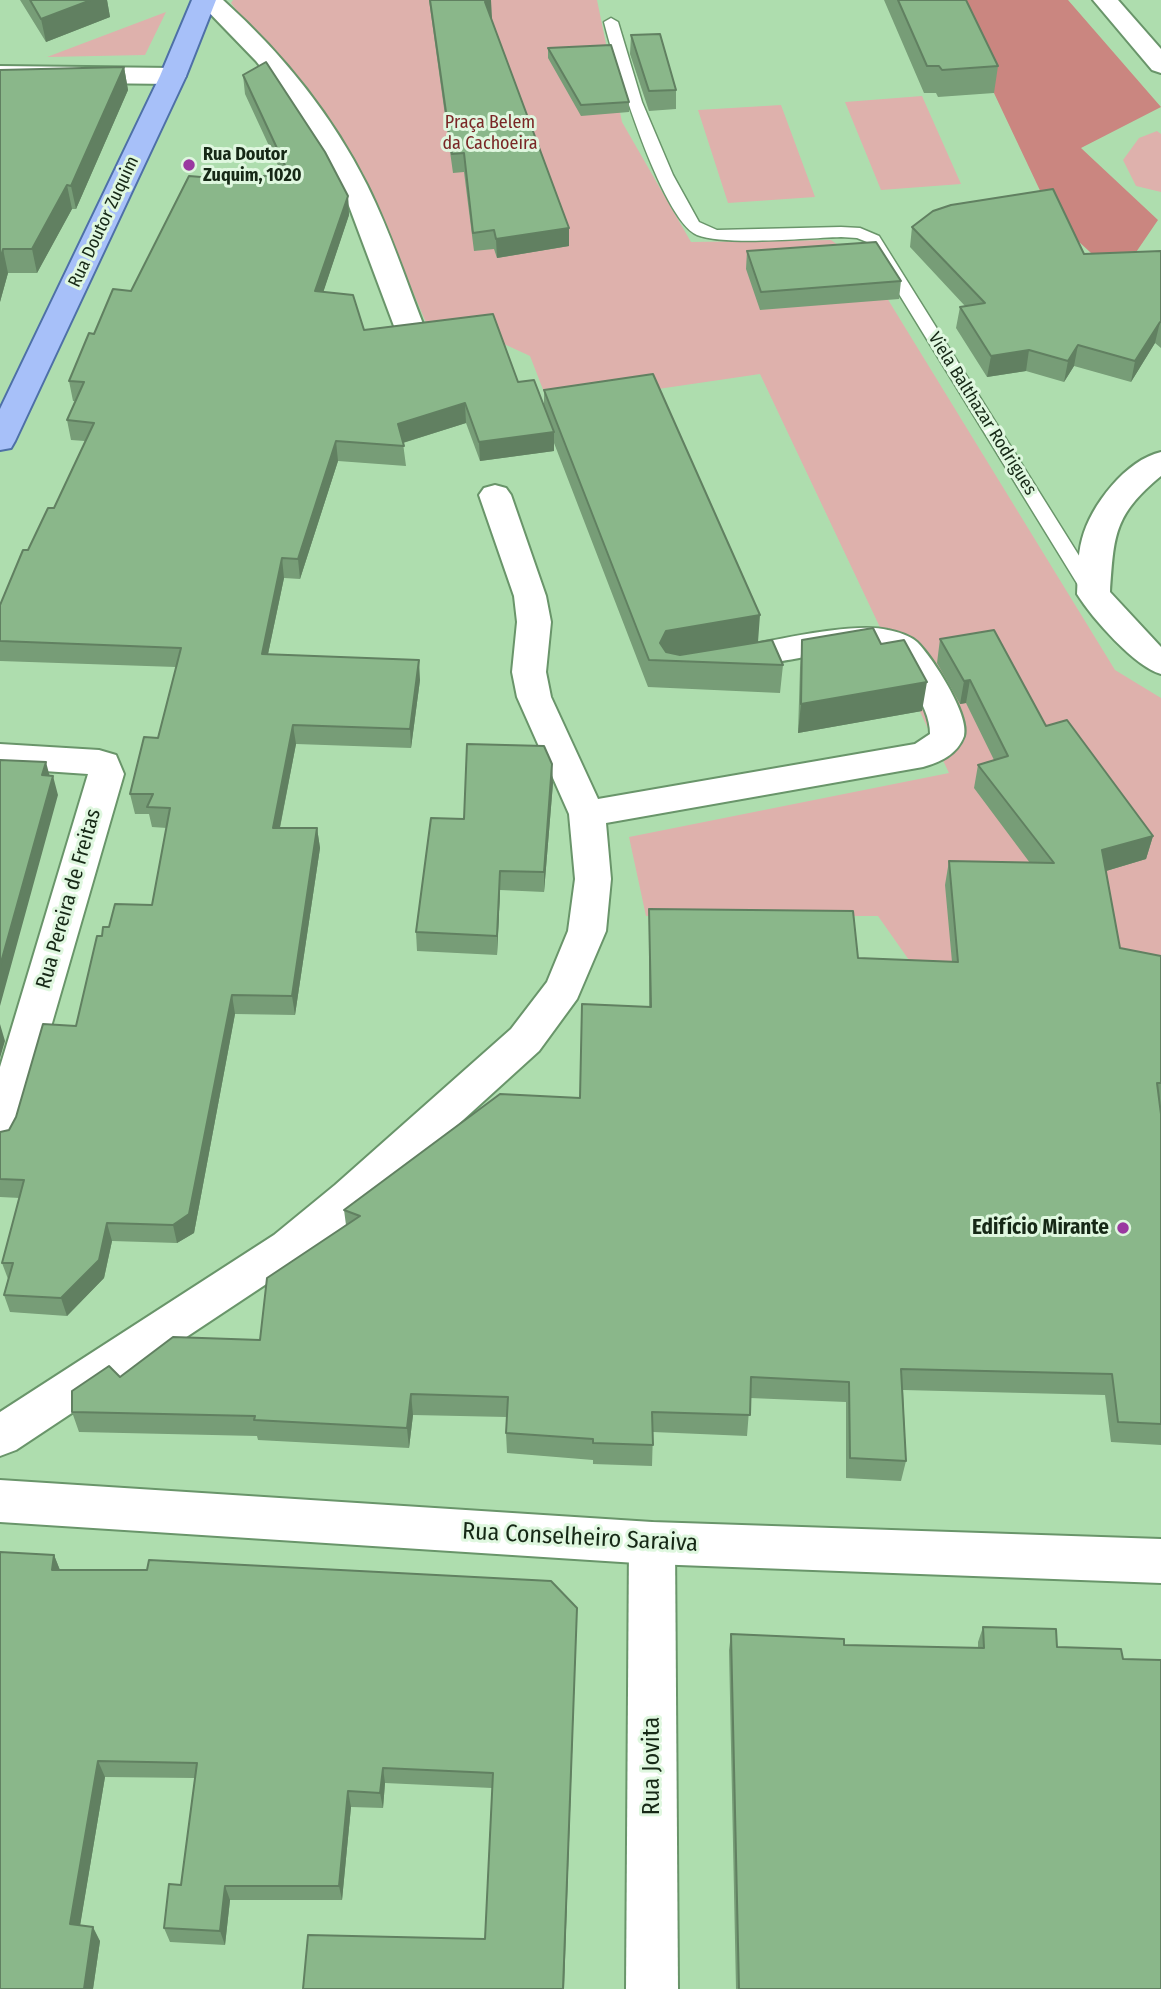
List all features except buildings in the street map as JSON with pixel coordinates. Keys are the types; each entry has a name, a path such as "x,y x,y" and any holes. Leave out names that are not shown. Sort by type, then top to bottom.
{"main road":[{"name":"Rua Doutor Zuquim","path":"0,441 207,0"}],"street":[{"path":"207,0 239,25 318,124 344,166 412,334"},
{"path":"1105,0 1161,65"},
{"path":"0,74 173,76"},
{"path":"1161,461 1139,477 1118,499 1098,535 1093,594 1147,653 1161,663"},
{"path":"0,1436 289,1247 350,1197 525,1040 563,989 587,931 593,879 587,814 534,697 530,672 534,622 530,596 495,495"},
{"path":"587,814 923,755 939,747 948,733 945,715 911,654 898,645 877,638 856,639 692,666"},
{"name":"Rua Pereira de Freitas","path":"0,756 99,762 104,764 106,774 0,1134"},
{"name":"Rua Conselheiro Saraiva","path":"0,1502 652,1543 1161,1561"},
{"name":"Rua Jovita","path":"652,1543 652,1989"}],"lane":[{"name":"Viela Balthazar Rodrigues","path":"611,22 631,99 645,135 693,225 717,235 841,232 868,235 873,239 1093,594"}],"green space":[{"name":"Praça Belem da Cachoeira","path":"233,0 597,0 622,122 691,242 831,240 868,267 1115,670 1161,698 1161,974 916,970 878,916 646,916 629,837 949,773 760,374 549,405 530,356 478,332 430,332 361,170 231,3"},
{"path":"166,12 145,55 47,57"},
{"path":"922,96 961,184 881,190 845,102"},
{"path":"781,105 815,197 728,203 698,110"},
{"path":"1157,131 1161,134 1161,192 1136,186 1123,160 1139,138"}],"shaded area":[{"path":"950,0 1068,0 1161,107 1081,148 1158,220 1128,264 1103,264 1053,218"}],"place":[{"name":"Rua Doutor Zuquim, 1020","path":"189,165"},
{"name":"Edifício Mirante","path":"1123,1228"}]}
